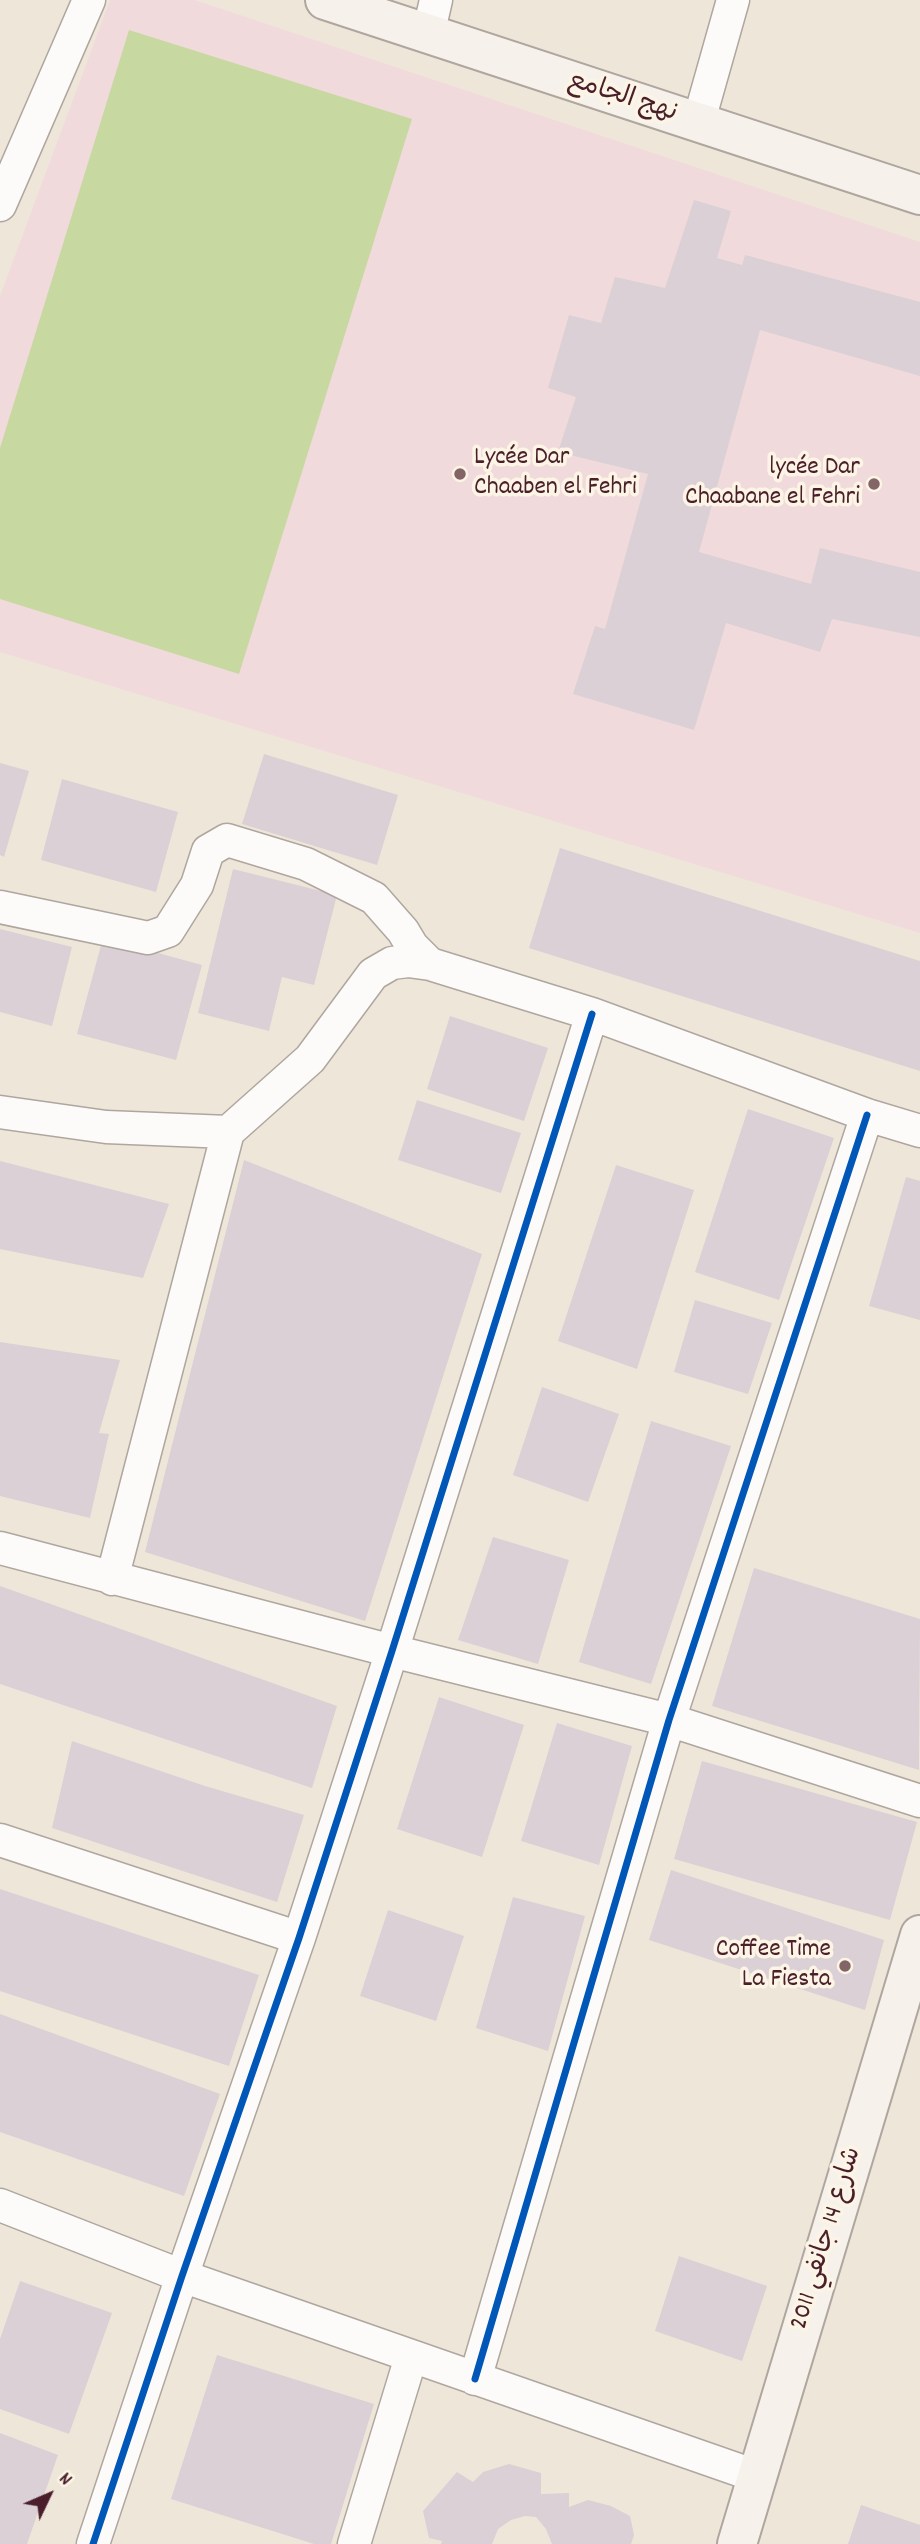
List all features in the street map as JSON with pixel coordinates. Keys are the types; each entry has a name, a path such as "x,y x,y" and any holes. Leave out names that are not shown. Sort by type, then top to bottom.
{"street":[{"path":"0,205 89,0"},
{"name":"نهج الجامع","path":"325,0 432,17 698,124 920,195"},
{"path":"698,124 733,0"},
{"path":"0,907 148,938 168,931 197,885 208,851 227,840 306,864 374,898 430,964"},
{"path":"112,1579 228,1132 310,1059 373,974 392,964 408,961 430,964 592,1014 867,1115 920,1131"},
{"path":"93,2544 299,1938 592,1014"},
{"path":"0,1112 106,1127 228,1132"},
{"path":"475,2379 669,1720 867,1115"},
{"path":"0,1548 392,1651 669,1720 920,1801"},
{"path":"0,1840 299,1938"},
{"name":"شارع 14 جانفي 2011","path":"737,2544 917,1955"},
{"path":"0,2205 182,2276 757,2476"},
{"path":"354,2544 411,2357"}],"shaded area":[{"name":"Lycée Dar Chaaben el Fehri","path":"110,0 195,0 920,242 920,933 0,652 0,296"}],"green space":[{"path":"129,30 412,119 239,674 0,599 0,448"}],"building":[{"path":"694,200 731,211 717,258 742,265 745,255 920,302 920,376 760,330 699,552 811,584 820,548 920,572 920,637 832,619 820,652 726,623 694,730 573,694 595,626 605,629 648,474 558,452 576,397 548,388 569,315 601,323 615,277 665,288"},
{"path":"264,754 398,795 377,865 242,824"},
{"path":"0,763 29,771 4,857 0,855"},
{"path":"62,779 178,812 156,892 41,860"},
{"path":"560,848 920,961 920,1071 529,948"},
{"path":"233,869 337,895 314,985 282,977 269,1031 198,1013"},
{"path":"0,929 72,947 52,1026 0,1012"},
{"path":"103,938 202,965 176,1060 77,1034"},
{"path":"450,1016 548,1048 524,1121 427,1089"},
{"path":"417,1100 521,1133 501,1193 398,1160"},
{"path":"748,1109 834,1138 779,1300 695,1272"},
{"path":"244,1160 482,1254 365,1621 145,1552"},
{"path":"0,1161 169,1204 143,1278 0,1249"},
{"path":"616,1165 694,1190 637,1369 558,1341"},
{"path":"906,1177 920,1181 920,1320 869,1306"},
{"path":"695,1300 772,1323 748,1394 674,1372"},
{"path":"0,1342 120,1360 99,1433 109,1434 90,1518 0,1496"},
{"path":"542,1387 619,1414 588,1502 513,1475"},
{"path":"651,1421 731,1446 651,1684 579,1662"},
{"path":"493,1537 569,1560 538,1664 458,1640"},
{"path":"754,1568 920,1619 919,1770 712,1706"},
{"path":"0,1586 337,1706 312,1788 0,1684"},
{"path":"439,1697 524,1725 482,1857 397,1829"},
{"path":"557,1723 632,1746 599,1865 521,1841"},
{"path":"72,1741 205,1786 304,1815 277,1902 52,1828"},
{"path":"702,1761 917,1822 890,1920 674,1859"},
{"path":"671,1870 884,1940 865,2010 649,1940"},
{"path":"0,1889 259,1975 229,2066 0,1991"},
{"path":"513,1897 585,1916 548,2051 476,2028"},
{"path":"388,1910 464,1936 436,2021 360,1996"},
{"path":"0,2014 220,2094 184,2196 0,2132"},
{"path":"679,2256 767,2286 742,2361 655,2331"},
{"path":"20,2281 112,2313 69,2434 0,2409 0,2339"},
{"path":"217,2355 374,2404 331,2544 314,2544 171,2499"},
{"path":"0,2433 58,2455 27,2544 0,2544"},
{"path":"509,2464 541,2473 541,2494 569,2493 569,2507 588,2500 611,2506 630,2516 634,2535 631,2544 552,2544 546,2529 536,2517 525,2516 511,2520 498,2529 492,2544 441,2544 442,2541 429,2538 423,2511 457,2472 473,2482 483,2472"},
{"path":"861,2505 920,2525 920,2544 848,2544"}],"cycle path":[{"path":"93,2544 299,1938 592,1014"},
{"path":"475,2379 669,1720 867,1115"}],"place":[{"name":"Lycée Dar Chaaben el Fehri","path":"460,474"},
{"name":"lycée Dar Chaabane el Fehri","path":"874,484"},
{"name":"Coffee Time La Fiesta","path":"845,1966"}]}
